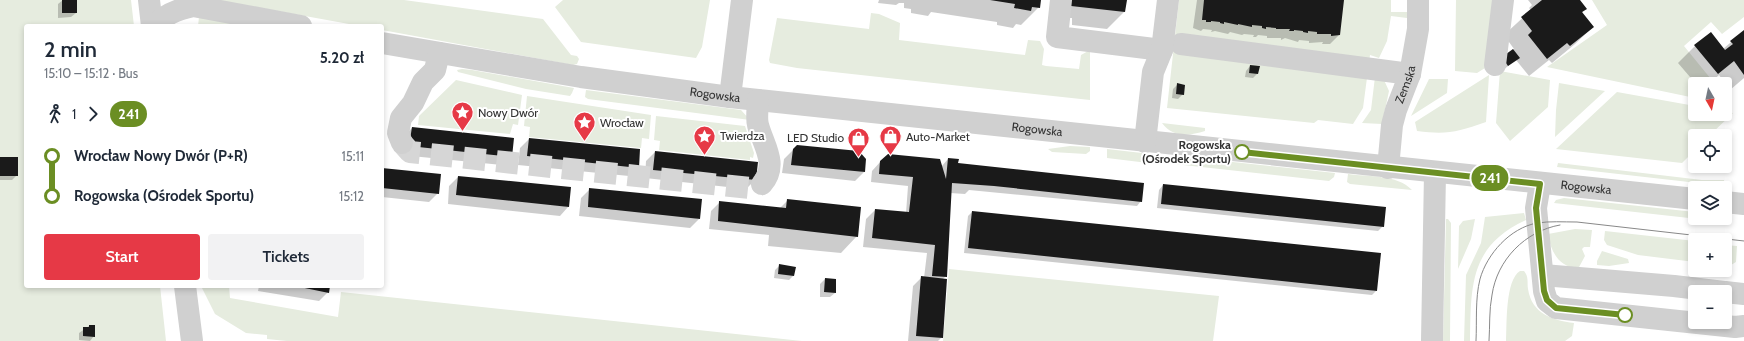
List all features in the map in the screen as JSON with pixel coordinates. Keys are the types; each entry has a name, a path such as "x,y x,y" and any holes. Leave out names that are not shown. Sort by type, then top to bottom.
{"street":[{"path":"149,0 154,24"},
{"path":"730,98 742,0"},
{"path":"1061,0 1057,37 1172,47 1410,74"},
{"path":"1145,142 1153,72 1172,47 1168,0"},
{"name":"Zemska","path":"1388,168 1392,125 1396,110 1410,74 1418,29 1418,0"},
{"path":"1495,65 1503,0"},
{"path":"156,24 189,3 291,24"},
{"name":"Rogowska","path":"384,43 582,77 730,98 1688,198"},
{"path":"402,143 398,133 401,118 413,104 424,82 435,70 439,53"},
{"path":"758,100 757,124 769,154 770,163 769,173 762,184"},
{"path":"1432,341 1435,173"},
{"path":"1540,184 1536,208 1544,291 1547,300 1556,308 1735,327 1744,326"},
{"path":"1732,203 1744,204"},
{"path":"1543,275 1688,288"},
{"path":"185,288 192,341"},
{"path":"1732,293 1744,294"}],"shaded area":[{"path":"0,0 131,0 134,24 24,24 24,288 160,288 166,341 0,341"},
{"path":"216,0 404,0 543,19 571,55 577,56 579,59 577,64 573,65 384,30 384,24 349,24"},
{"path":"563,0 710,0 702,47 696,58 581,42 555,7"},
{"path":"1179,0 1391,0 1391,12 1407,12 1407,18 1391,16 1387,41 1379,58 1370,55 1363,108 1353,124 1318,120 1314,123 1167,108"},
{"path":"1456,0 1493,0 1485,68 1477,73 1455,71"},
{"path":"1592,0 1744,0 1744,17 1722,34 1711,22 1684,46 1709,77 1688,77 1688,97 1547,67 1607,25"},
{"path":"871,13 879,14 900,23 899,40 1025,55 1028,40 1040,41 1044,49 1042,65 1046,66 1079,69 1081,55 1090,50 1090,100 797,68 770,63 769,60 777,18 869,29"},
{"path":"199,17 246,24 198,24"},
{"path":"462,69 574,88 570,96 526,89 458,72 457,70"},
{"path":"1500,71 1550,80 1548,107 1510,141 1496,123"},
{"path":"1489,75 1486,122 1452,132 1436,133 1417,131 1415,122"},
{"path":"1375,77 1384,80 1389,91 1382,124 1362,123 1371,110"},
{"path":"1429,79 1448,79 1447,93 1411,116"},
{"path":"456,80 522,95 518,125 513,124 510,134 418,125 419,116"},
{"path":"1559,83 1605,91 1555,137 1556,110"},
{"path":"586,90 741,110 750,120 588,99 585,97"},
{"path":"1617,92 1688,105 1688,121 1725,121 1716,129 1688,129 1688,157 1682,163 1556,149"},
{"path":"527,96 651,115 649,139 642,138 641,148 529,137 530,127 524,126"},
{"path":"656,116 745,126 754,153 753,158 750,157 750,160 659,150 660,141 654,140"},
{"path":"1162,123 1205,128 1205,131 1187,135 1176,133 1166,128"},
{"path":"1070,146 1090,147 1090,151 1086,154 1052,152 1048,149"},
{"path":"1107,149 1142,153 1148,163 1107,158"},
{"path":"1178,156 1335,173 1334,177 1329,181 1165,163 1170,158"},
{"path":"1558,163 1702,180 1724,181 1688,182 1557,167"},
{"path":"1348,174 1382,177 1398,181 1412,190 1350,184 1347,182"},
{"path":"1564,198 1688,211 1688,218 1554,203 1556,200"},
{"path":"1524,213 1526,220 1507,230 1493,242 1483,255 1473,286 1470,341 1464,341 1466,275 1481,243 1485,217"},
{"path":"1446,219 1448,219 1451,223 1450,341 1443,341"},
{"path":"1475,219 1471,239 1458,269 1459,226 1463,221"},
{"path":"1575,229 1592,230 1590,247 1584,247 1582,249 1585,256 1578,269 1565,265 1557,257 1551,247 1548,234"},
{"path":"1605,231 1688,240 1688,261 1638,255 1607,245 1604,240"},
{"path":"1732,246 1737,246 1736,262 1732,264"},
{"path":"1602,251 1628,259 1629,263 1609,266 1597,265 1597,261"},
{"path":"949,269 1219,296 1213,341 943,341"},
{"path":"1520,271 1524,271 1527,275 1530,298 1539,310 1551,318 1574,323 1572,336 1565,341 1506,341 1509,293 1515,276"},
{"path":"202,288 229,288 230,298 338,317 341,292 802,341 287,341 267,339 267,335 246,333 215,314"}],"building":[{"path":"62,0 77,0 77,13 62,13"},
{"path":"990,0 1041,0 1040,8 1032,7 1031,11 1014,8 1015,4"},
{"path":"1071,0 1127,0 1125,12 1071,6"},
{"path":"1204,0 1344,0 1340,35 1331,36 1331,34 1317,34 1317,32 1308,31 1308,33 1294,30 1289,31 1290,29 1266,27 1266,29 1262,28 1262,26 1252,25 1252,27 1224,22 1224,24 1211,21 1206,22 1206,20 1202,20"},
{"path":"1542,0 1580,0 1587,9 1582,12 1594,27 1570,46 1567,43 1547,59 1528,35 1532,31 1521,17"},
{"path":"1744,30 1744,75 1734,61 1718,74 1694,45 1711,32 1725,50 1733,44 1730,41"},
{"path":"1513,49 1520,58 1508,66 1502,57"},
{"path":"1250,65 1260,66 1258,74 1249,73"},
{"path":"1177,83 1185,85 1184,95 1176,94"},
{"path":"412,127 514,138 512,157 409,146"},
{"path":"529,138 640,149 639,168 527,156"},
{"path":"797,145 859,151 866,159 865,172 791,165 793,149"},
{"path":"655,151 758,162 756,180 653,170"},
{"path":"888,154 940,159 946,179 948,158 959,159 958,163 1144,183 1142,202 952,183 947,277 932,276 935,245 872,238 875,209 909,212 913,177 879,174 880,161"},
{"path":"0,157 18,157 18,176 0,176"},
{"path":"384,168 441,174 439,194 384,188"},
{"path":"458,176 571,187 569,207 456,195"},
{"path":"1163,184 1386,207 1384,227 1161,204"},
{"path":"589,188 702,199 700,219 588,207"},
{"path":"787,199 861,207 858,237 718,221 719,201 786,208"},
{"path":"972,211 1381,253 1377,291 968,248"},
{"path":"779,264 796,267 794,276 778,274"},
{"path":"921,276 947,279 943,338 916,336"},
{"path":"825,278 836,279 836,293 824,292"},
{"path":"305,288 330,288 329,293"},
{"path":"89,325 95,325 95,337 83,336 83,327 89,327"}],"tunnel":[{"path":"402,143 410,152 750,188 762,184"}],"tram line":[{"path":"1476,341 1477,294 1483,270 1488,260 1501,244 1509,236 1527,226 1547,222 1577,222 1744,241"},
{"path":"1489,341 1492,295 1495,282 1506,259 1524,241 1535,234 1547,228 1560,225"}],"bus line":[{"name":"241","path":"1242,152 1540,184 1536,208 1544,291 1547,300 1556,308 1625,315"}],"place":[{"name":"Nowy Dwór","path":"463,132"},
{"name":"Wrocław","path":"585,142"},
{"name":"Rogowska (Ośrodek Sportu)","path":"1242,152"},
{"name":"Twierdza","path":"705,156"},
{"name":"Auto-Market","path":"890,156"},
{"name":"LED Studio","path":"859,158"}]}
